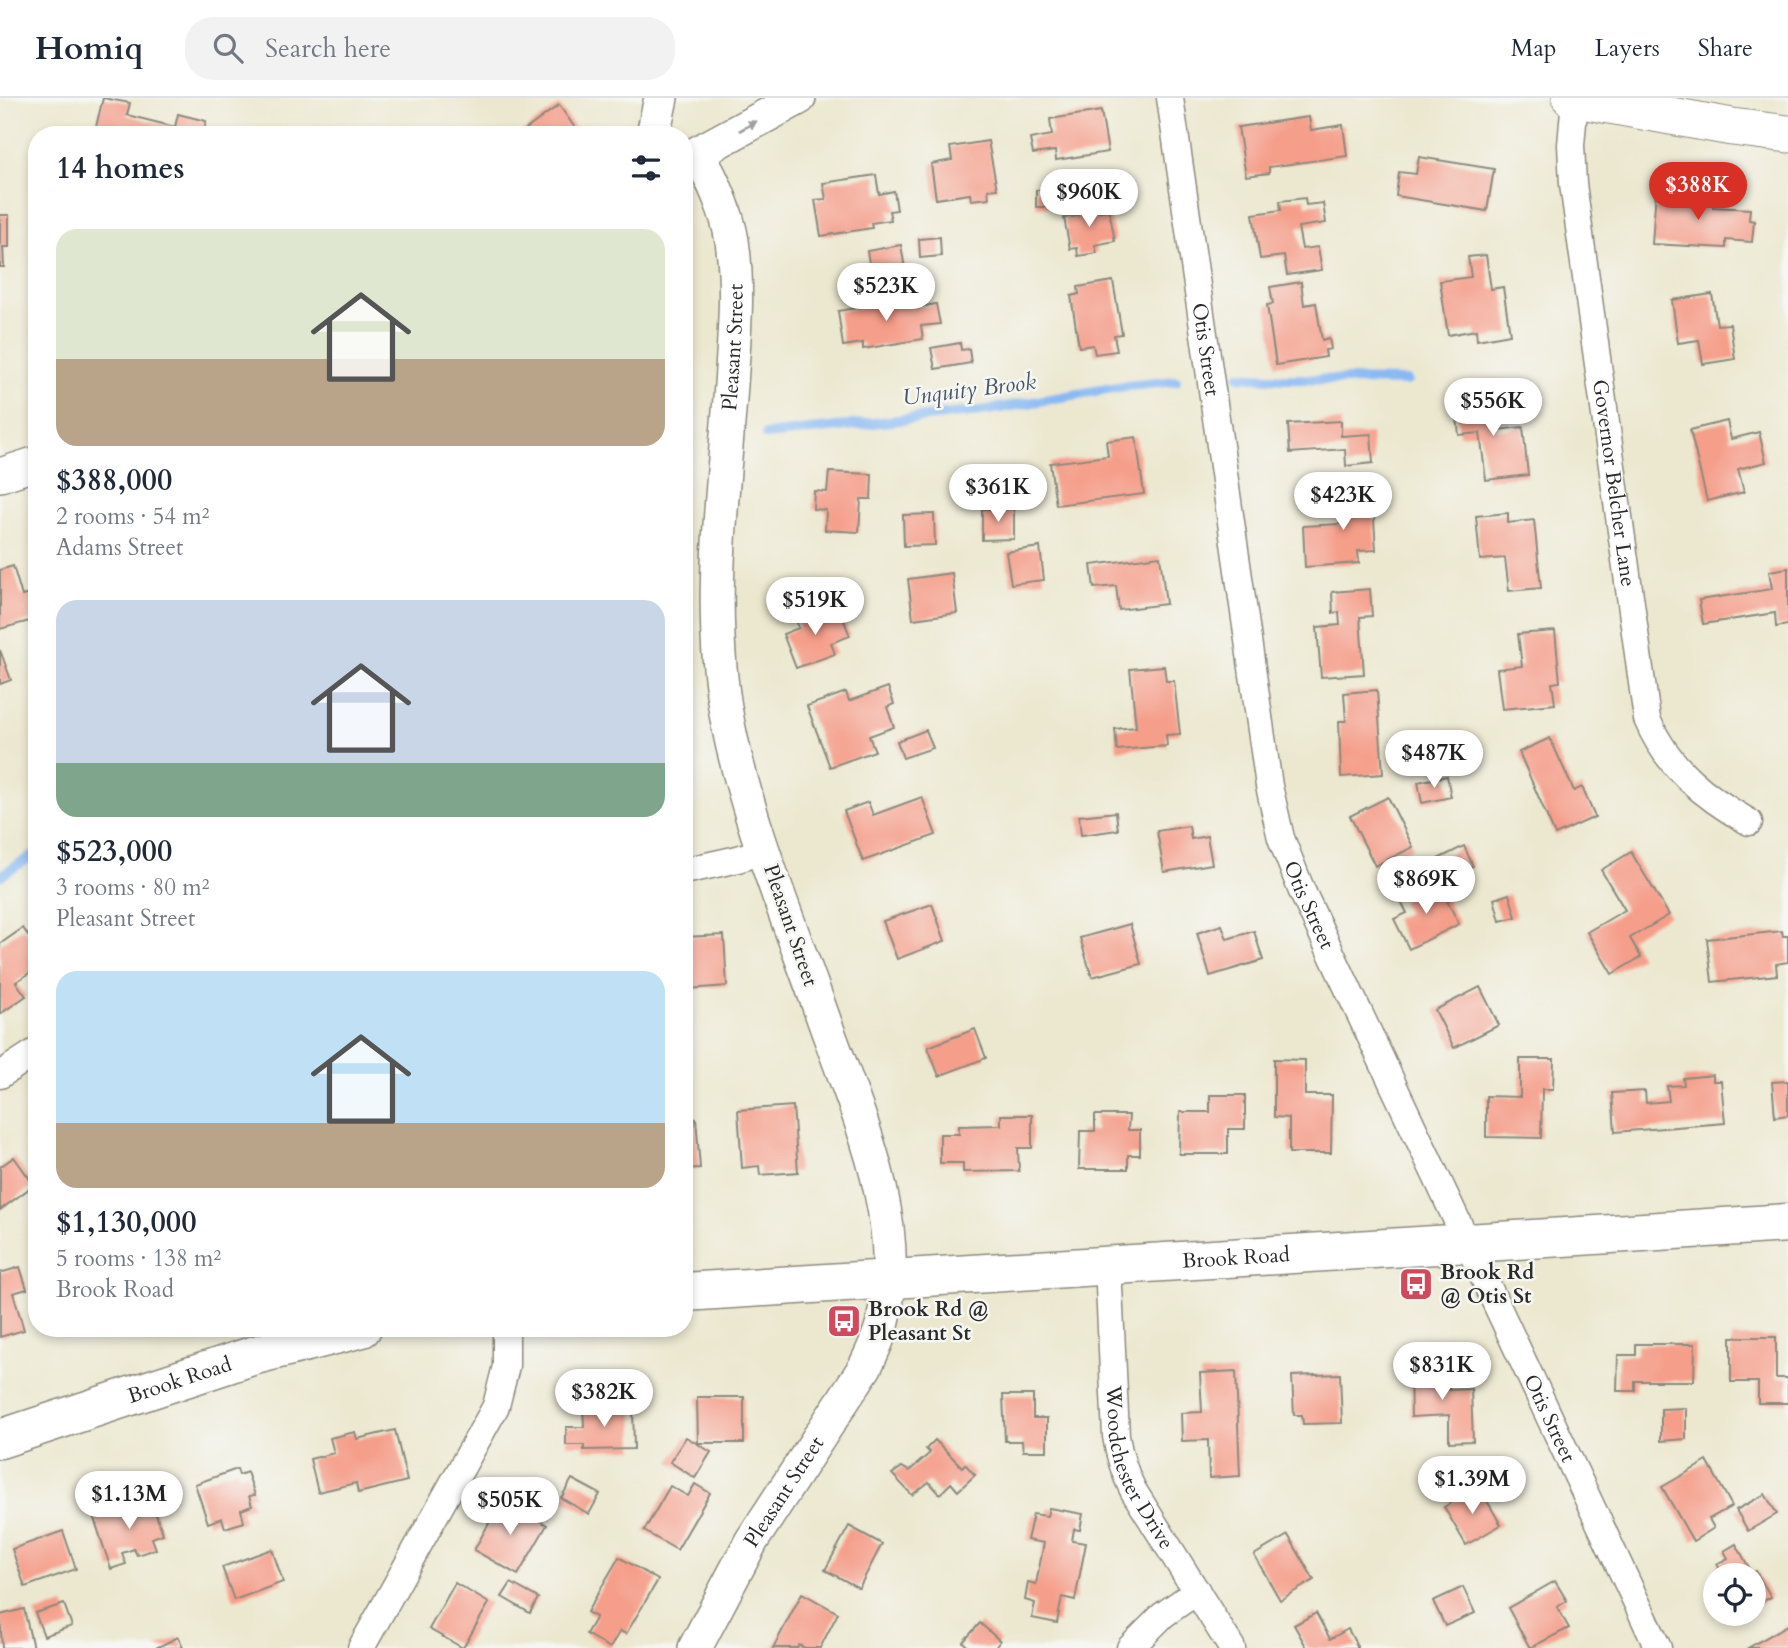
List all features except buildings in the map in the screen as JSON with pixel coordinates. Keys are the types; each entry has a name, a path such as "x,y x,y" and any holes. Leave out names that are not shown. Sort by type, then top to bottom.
{"main road":[{"path":"1573,98 1732,127 1788,134"},
{"name":"Brook Road","path":"693,1291 1788,1223"},
{"name":"Brook Road","path":"0,1439 255,1355 326,1337"}],"street":[{"path":"655,126 661,98"},
{"path":"693,155 799,98"},
{"name":"Otis Street","path":"1170,98 1267,772 1281,838 1301,890 1658,1648"},
{"name":"Governor Belcher Lane","path":"1573,98 1573,184 1647,719 1656,741 1686,778 1716,802 1749,822"},
{"name":"Pleasant Street","path":"693,159 726,216 735,267 735,327 719,568 720,663 728,722 765,850 872,1163 886,1220 888,1278 883,1321 876,1345 865,1367 752,1540 695,1648"},
{"path":"0,475 28,466"},
{"path":"693,869 765,850"},
{"path":"0,1075 28,1057"},
{"name":"Woodchester Drive","path":"1108,1265 1119,1456 1133,1490 1232,1648"},
{"path":"361,1648 496,1406 506,1366 506,1337"},
{"path":"1130,1648 1163,1615 1197,1591"}],"waterway":[{"name":"Unquity Brook","path":"1239,376 1407,381"},
{"name":"Unquity Brook","path":"766,435 988,410 1118,387 1176,381"},
{"name":"Unquity Brook","path":"0,876 28,859"}],"place":[{"name":"Brook Rd @ Otis St","path":"1416,1284"},
{"name":"Brook Rd @ Pleasant St","path":"844,1321"}]}
